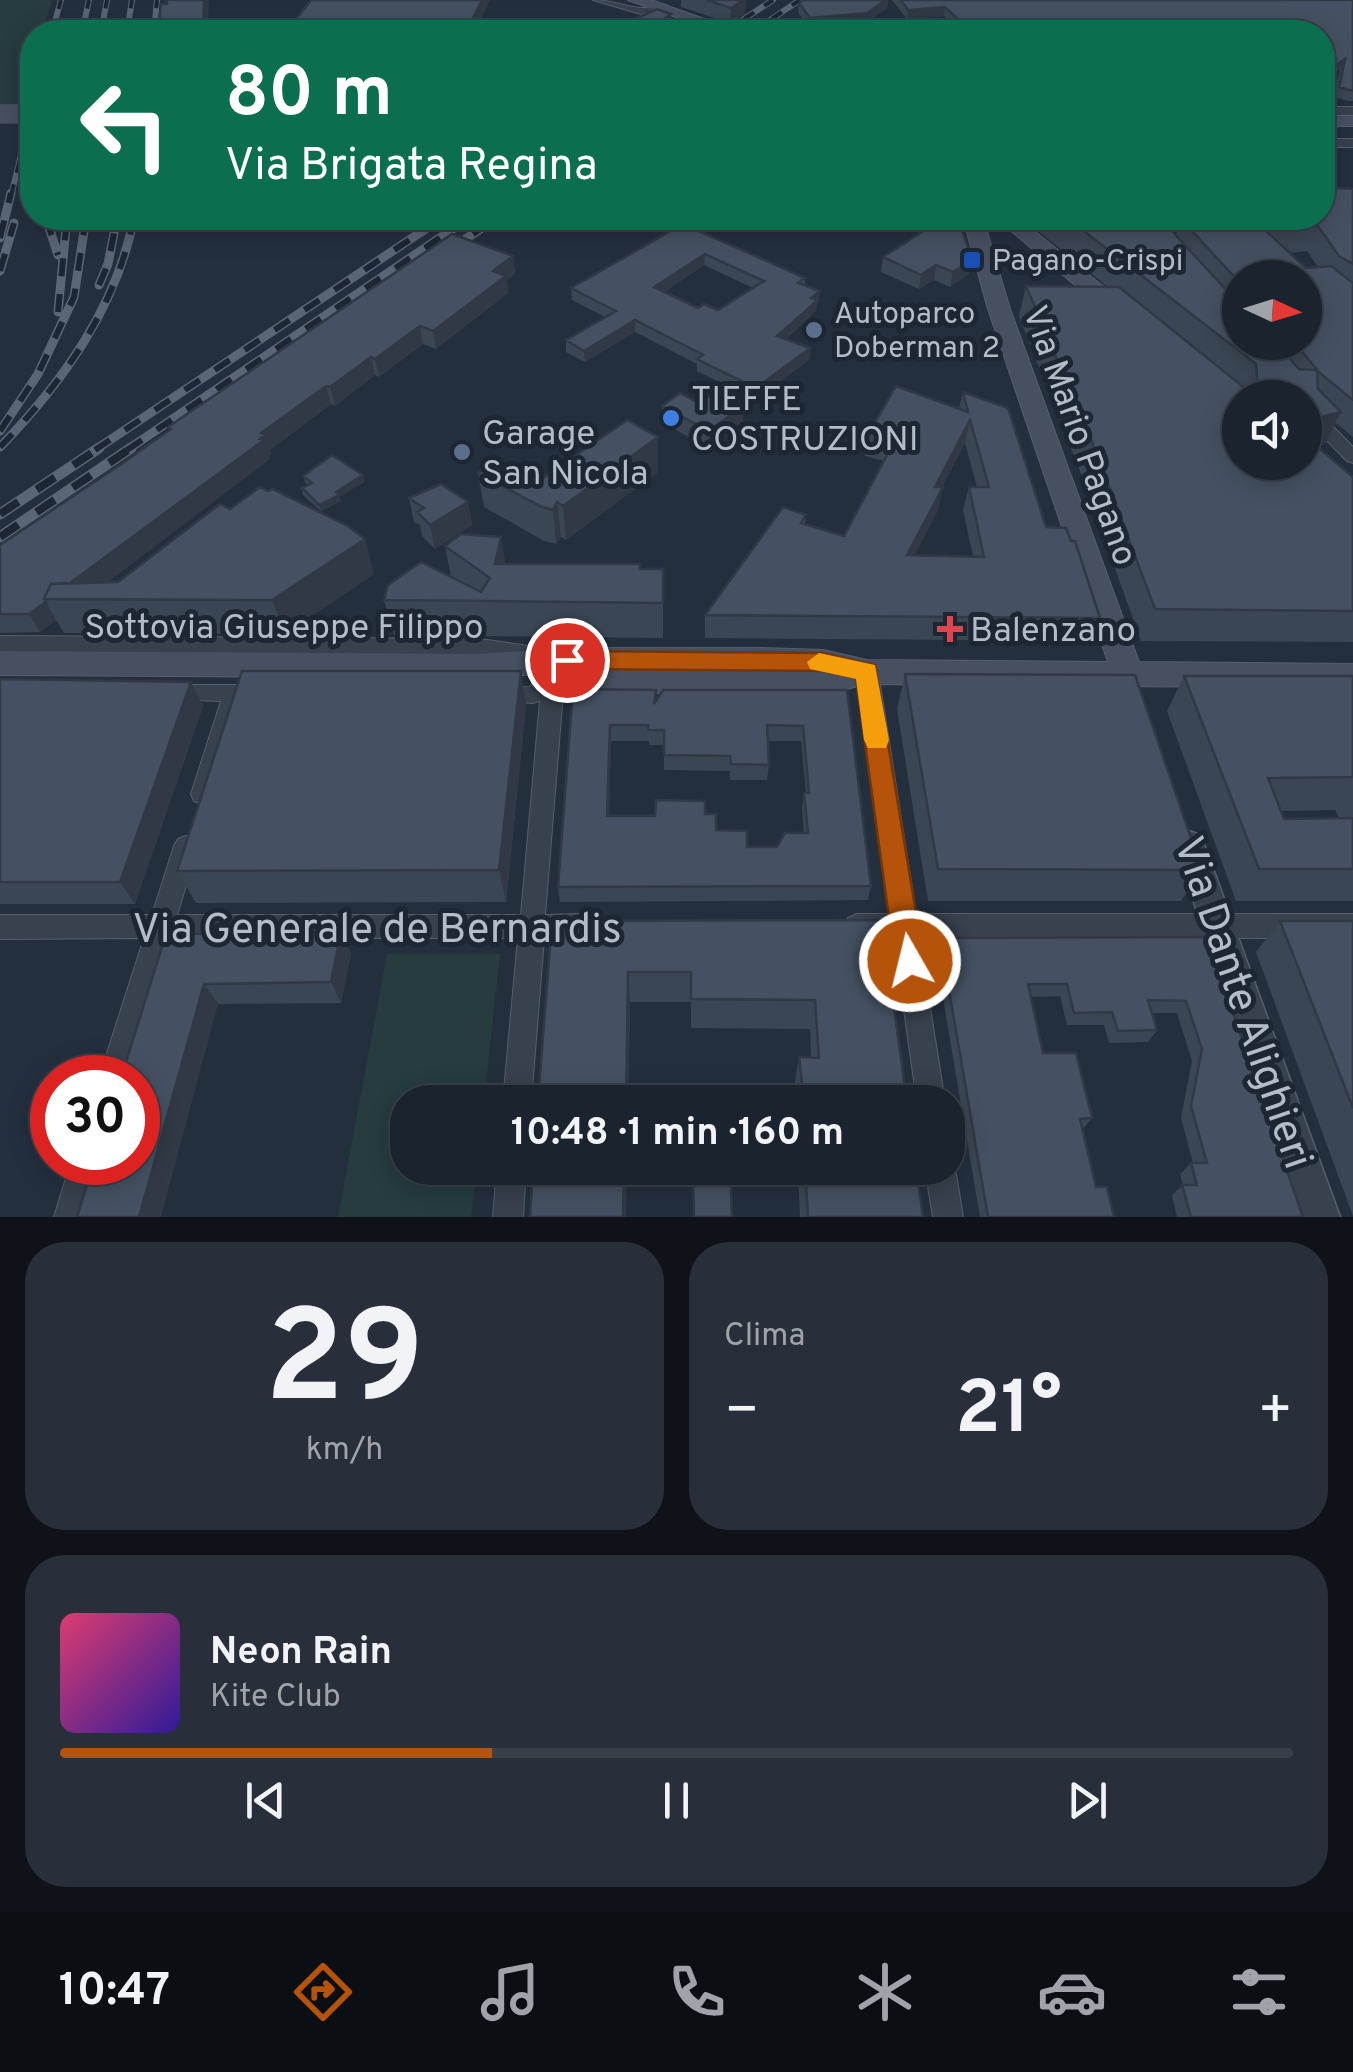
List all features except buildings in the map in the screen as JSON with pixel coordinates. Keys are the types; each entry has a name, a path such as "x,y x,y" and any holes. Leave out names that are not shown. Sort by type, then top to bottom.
{"main road":[{"path":"636,0 699,20"},
{"name":"Via Mario Pagano","path":"977,230 1010,309 1128,674"},
{"path":"1019,230 1107,309 1137,326"},
{"name":"Sottovia Giuseppe Filippo","path":"0,663 560,670"},
{"path":"560,670 826,683 867,672 1353,676"},
{"name":"Sottovia Giuseppe Filippo","path":"0,678 560,670"}],"street":[{"path":"598,0 641,11 662,8"},
{"path":"1322,424 1351,452"},
{"path":"1322,458 1351,452"},
{"path":"0,644 480,647 560,670"},
{"path":"474,694 534,695 560,670"},
{"path":"518,1085 560,670"},
{"path":"867,672 927,1085"},
{"path":"1128,674 1142,708"},
{"path":"156,693 274,694"},
{"path":"120,1055 234,693"},
{"name":"Via Dante Alighieri","path":"1178,814 1320,1217"},
{"name":"Via Generale de Bernardis","path":"0,928 610,926"},
{"path":"826,926 1353,926"},
{"path":"69,1217 79,1185"},
{"path":"508,1217 511,1185"},
{"path":"943,1185 948,1217"}],"green space":[{"path":"0,0 52,0 46,20 20,20 20,106 0,106"},
{"path":"387,954 500,954 486,1085 390,1085 390,1185 475,1185 471,1217 338,1217"}],"railway":[{"path":"55,20 61,0"},
{"path":"85,20 89,0"},
{"path":"103,20 107,0"},
{"path":"129,20 132,0"},
{"path":"155,20 157,0"},
{"path":"742,20 773,0"},
{"path":"770,20 800,0"},
{"path":"11,196 20,159"},
{"path":"0,238 11,193"},
{"path":"0,271 14,223"},
{"path":"50,230 58,255"},
{"path":"58,312 66,230"},
{"path":"0,431 38,374 74,297 84,230"},
{"path":"99,285 115,230"},
{"path":"0,447 45,396 84,342 114,283 131,230"},
{"path":"95,450 424,230"},
{"path":"127,450 451,230"},
{"path":"443,254 479,230"},
{"path":"0,514 99,448"},
{"path":"0,537 131,448"}],"slow traffic":[{"path":"819,662 867,672 877,740"}],"place":[{"name":"Pagano-Crispi","path":"972,260"},
{"name":"Autoparco Doberman 2","path":"814,330"},
{"name":"TIEFFE COSTRUZIONI","path":"671,418"},
{"name":"Garage San Nicola","path":"462,452"},
{"name":"Balenzano","path":"950,629"}],"route":[{"path":"567,660 823,662 867,672 910,961"}]}
